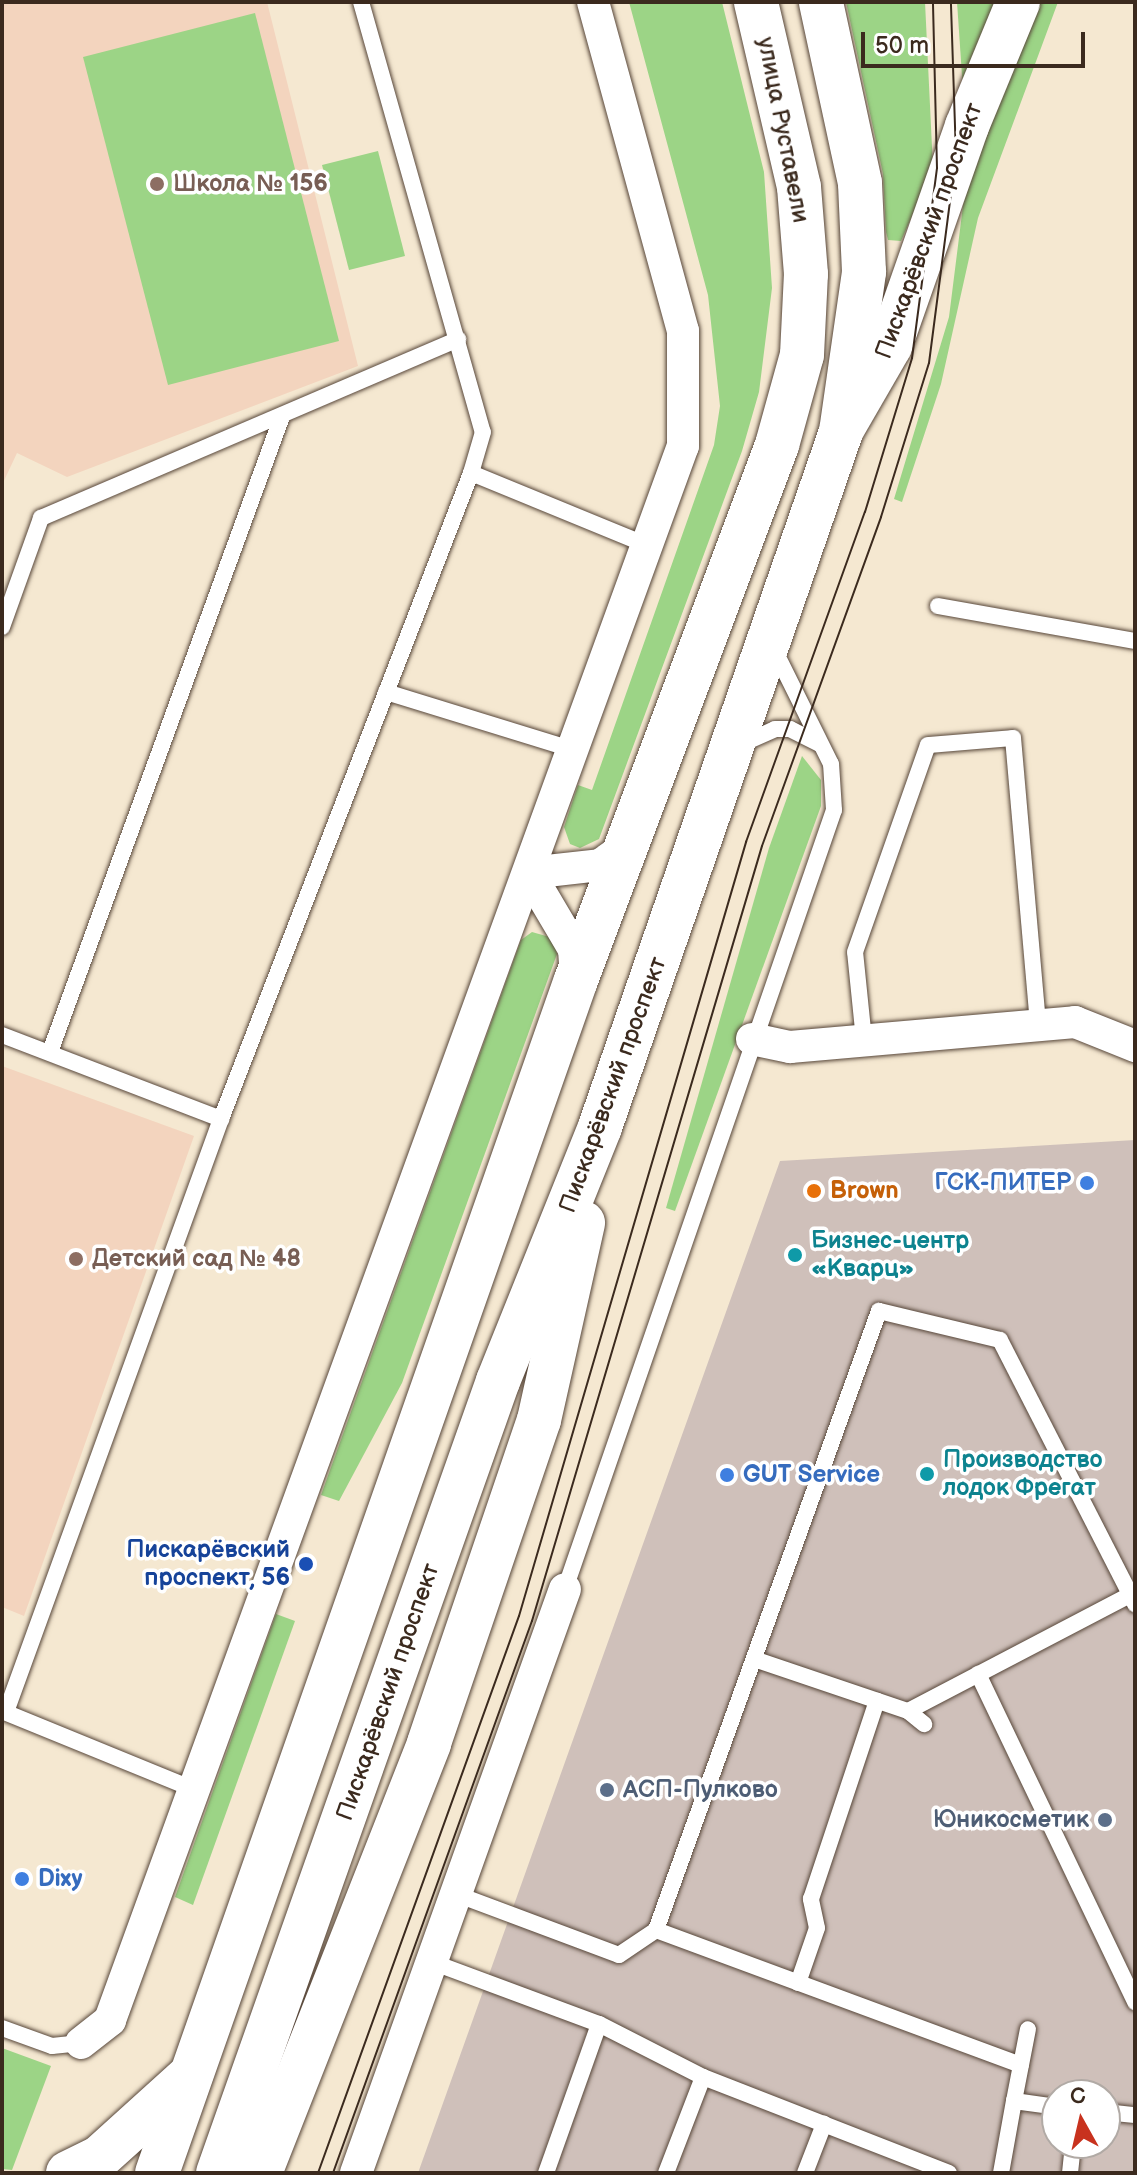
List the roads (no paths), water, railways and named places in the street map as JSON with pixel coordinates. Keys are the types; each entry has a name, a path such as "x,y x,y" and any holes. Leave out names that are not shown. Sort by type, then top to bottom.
{"main road":[{"name":"улица Руставели","path":"623,849 777,445 802,355 806,274 799,187 756,2"},
{"path":"821,2 860,183 864,272 841,432"},
{"name":"Пискарёвский проспект","path":"218,2173 498,1381 600,1127 726,755 841,432 890,346 967,126 1018,2"},
{"path":"157,2173 623,849"},
{"path":"260,2173 429,1743 539,1420 566,1312 600,1127"},
{"path":"68,2173 99,2158 195,2071"}],"street":[{"path":"81,2043 110,2020 683,446 683,331 593,2"},
{"path":"529,873 600,865 623,849"},
{"path":"529,873 574,949 576,980"},
{"path":"752,1039 790,1047 1075,1022 1135,1045"},
{"path":"356,2173 565,1589"}],"lane":[{"path":"193,1789 4,1712 221,1119 471,473 483,432 361,2"},
{"path":"2,627 41,518 281,419 458,339"},
{"path":"50,1052 281,419"},
{"path":"471,473 649,546"},
{"path":"938,606 1135,641"},
{"path":"565,1589 752,1039 834,810 836,786 768,637"},
{"path":"386,692 574,750"},
{"path":"726,755 775,729 804,734 819,744"},
{"path":"864,1040 855,952 928,745 1013,738 1038,1026"},
{"path":"2,1035 221,1119"},
{"path":"456,1894 619,1955 656,1930 879,1311 1000,1340 1133,1600 908,1711"},
{"path":"754,1659 908,1711 924,1724"},
{"path":"978,1674 1135,2002"},
{"path":"798,1983 817,1928 811,1899 877,1701"},
{"path":"656,1930 1021,2065"},
{"path":"432,1962 599,2024 703,2077 949,2173"},
{"path":"546,2173 599,2024"},
{"path":"2,2028 52,2046 81,2043"},
{"path":"1001,2173 1028,2029"},
{"path":"666,2173 703,2077"},
{"path":"1014,2101 1041,2105"},
{"path":"805,2173 824,2124"}],"tram line":[{"path":"318,2173 519,1616 746,842 865,512 912,358 937,168 933,2"},
{"path":"333,2173 532,1621 762,846 881,517 929,363 956,156 951,2"}],"place":[{"name":"Школа № 156","path":"157,184"},
{"name":"ГСК-ПИТЕР","path":"1087,1183"},
{"name":"Brown","path":"814,1191"},
{"name":"Бизнес-центр «Кварц»","path":"795,1255"},
{"name":"Детский сад № 48","path":"76,1259"},
{"name":"Производство лодок Фрегат","path":"927,1474"},
{"name":"GUT Service","path":"727,1475"},
{"name":"Пискарёвский проспект, 56","path":"306,1564"},
{"name":"АСП-Пулково","path":"607,1790"},
{"name":"Юникосметик","path":"1105,1820"},
{"name":"Dixy","path":"22,1879"}]}
